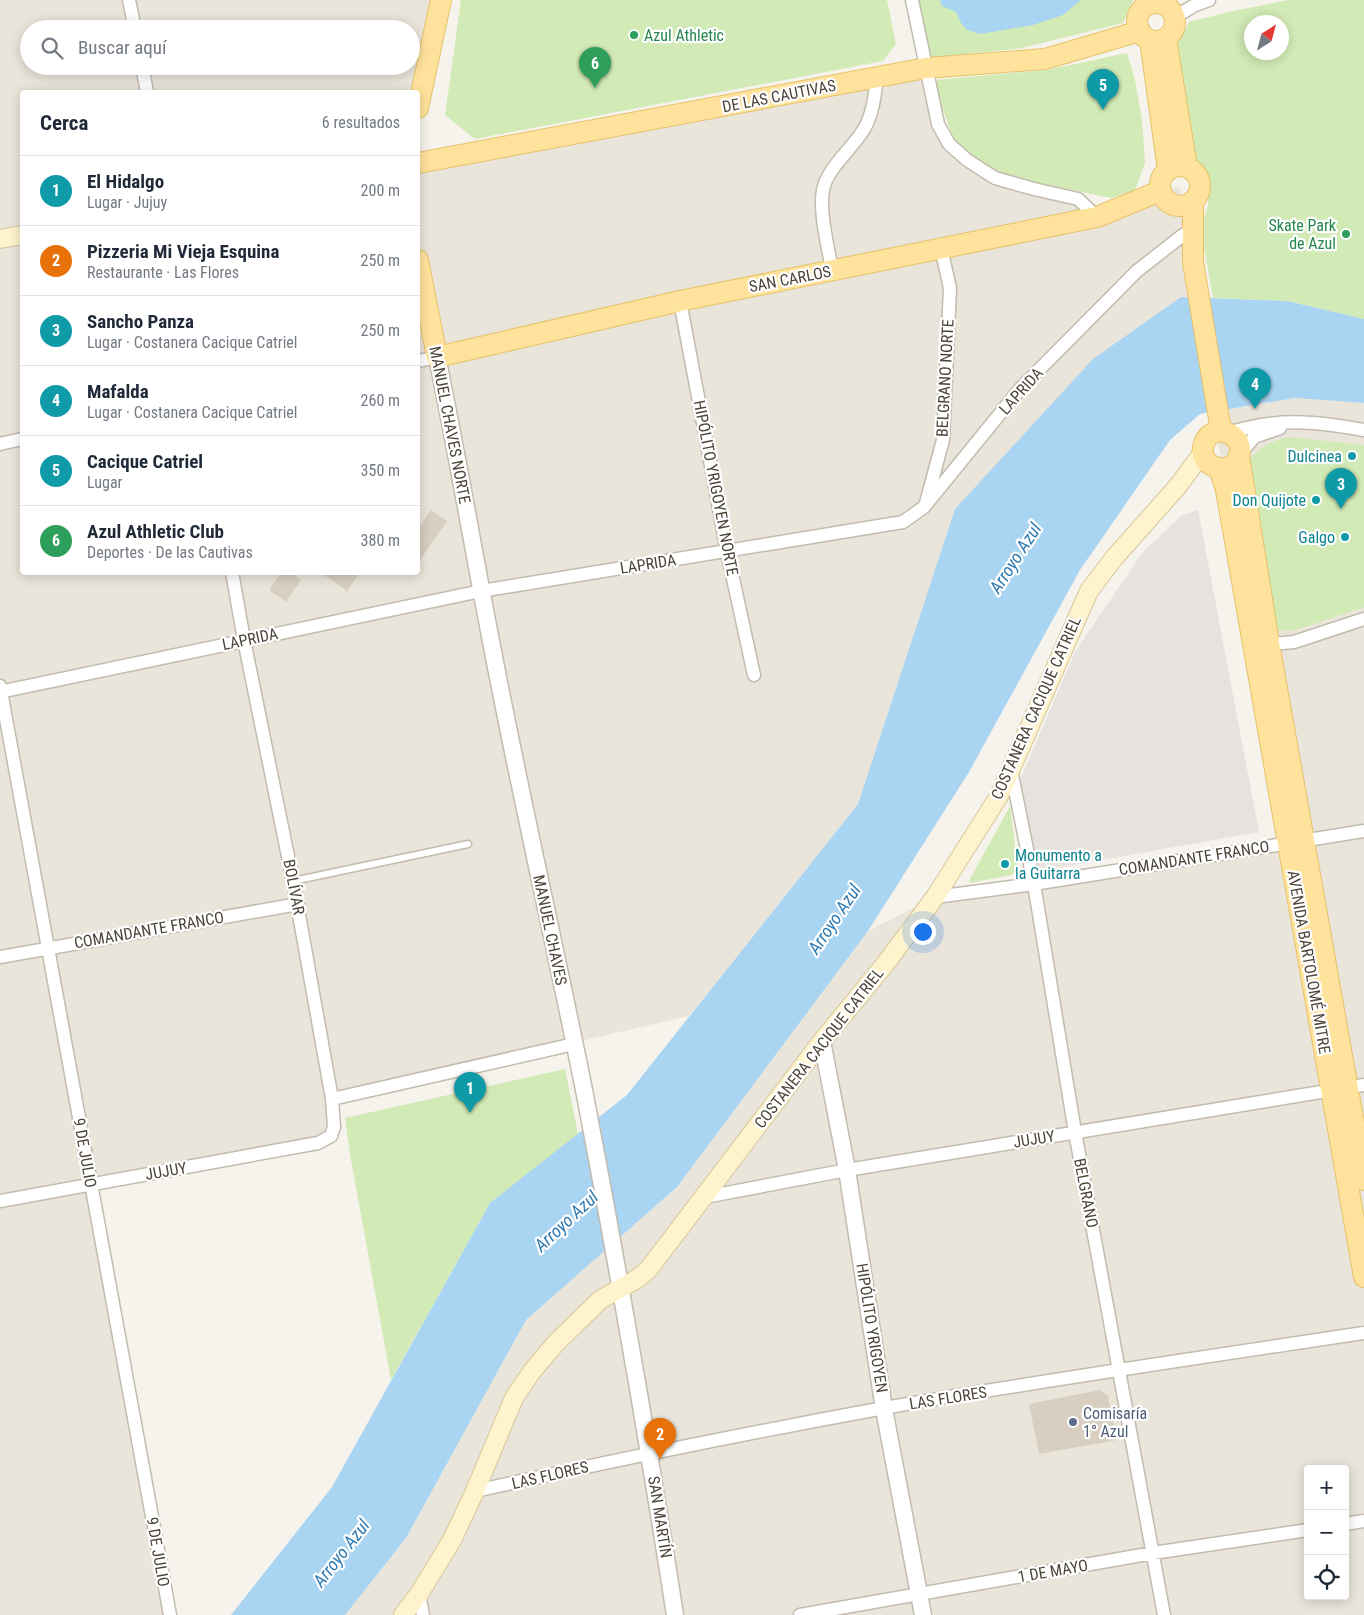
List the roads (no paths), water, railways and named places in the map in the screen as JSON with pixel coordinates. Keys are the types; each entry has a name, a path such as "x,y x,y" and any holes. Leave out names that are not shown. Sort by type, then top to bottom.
{"main road":[{"path":"420,99 441,0"},
{"path":"1152,36 1175,27 1175,17 1172,11 1162,4 1148,2 1138,18 1152,36 1177,169"},
{"name":"DE LAS CAUTIVAS","path":"420,163 926,68 1045,59 1152,36"},
{"path":"1177,169 1161,180 1166,198 1193,262"},
{"path":"1166,198 1185,206 1199,194 1200,181 1197,175 1177,169"},
{"name":"SAN CARLOS","path":"437,357 680,301 1097,217 1166,198"},
{"path":"1193,201 1193,262 1222,427 1237,439 1240,446 1261,646"},
{"path":"0,239 20,235"},
{"name":"MANUEL CHAVES NORTE","path":"420,270 437,357"},
{"path":"1222,427 1207,438 1203,452 1205,460 1220,470 1226,490 1261,646"},
{"name":"COSTANERA CACIQUE CATRIEL","path":"402,1615 419,1594 452,1540 514,1398 533,1370 556,1343 619,1279 635,1280 648,1270 822,1041 886,963 935,897 999,796 1089,591 1114,558 1178,486 1203,452"},
{"path":"1220,470 1233,466 1240,455"},
{"name":"AVENIDA BARTOLOMÉ MITRE","path":"1261,646 1296,841 1348,1088 1364,1180"},
{"name":"AVENIDA BARTOLOMÉ MITRE","path":"1348,1088 1364,1277"}],"street":[{"path":"129,0 133,20"},
{"path":"912,0 938,124 949,144 966,160 995,178 1078,199 1097,217"},
{"path":"1175,17 1194,5 1209,0"},
{"path":"144,75 147,90"},
{"path":"832,270 821,203 823,188 830,173 864,129 871,114 877,77"},
{"name":"LAPRIDA","path":"0,690 481,591 903,522 924,507 1020,389 1137,271 1183,235"},
{"name":"BELGRANO NORTE","path":"924,507 943,440 950,288 941,248"},
{"name":"HIPÓLITO YRIGOYEN NORTE","path":"680,301 728,552 754,675"},
{"name":"SAN CARLOS","path":"420,361 437,357"},
{"name":"MANUEL CHAVES NORTE","path":"437,357 454,439 481,591"},
{"path":"1240,455 1254,438 1271,431 1302,423"},
{"path":"1222,427 1302,423 1334,425 1364,430"},
{"path":"0,444 20,439"},
{"name":"BOLÍVAR","path":"233,575 298,904 332,1099 334,1126 331,1136"},
{"name":"MANUEL CHAVES","path":"481,591 585,1095 619,1279"},
{"path":"1261,646 1294,642 1364,619"},
{"name":"9 DE JULIO","path":"0,690 170,1615"},
{"name":"BELGRANO","path":"1011,770 1034,884 1075,1132 1164,1615"},
{"name":"COMANDANTE FRANCO","path":"935,897 1034,884 1364,831"},
{"name":"COMANDANTE FRANCO","path":"0,957 298,904"},
{"name":"HIPÓLITO YRIGOYEN","path":"822,1041 847,1170 884,1408 923,1615"},
{"path":"332,1099 574,1044"},
{"name":"JUJUY","path":"704,1197 847,1170 1348,1088"},
{"name":"JUJUY","path":"0,1201 318,1143 331,1136"},
{"name":"SAN MARTÍN","path":"619,1279 650,1453 675,1615"},
{"name":"LAS FLORES","path":"475,1491 650,1453 884,1408 1364,1333"},
{"path":"1349,1523 1364,1521"},
{"name":"1 DE MAYO","path":"800,1615 1153,1553 1304,1531"},
{"path":"419,1594 423,1615"}],"lane":[{"path":"293,880 468,844"}],"water":[{"path":"940,0 1081,0 1063,15 1033,25 980,34 967,30 956,12 942,6"},
{"name":"Arroyo Azul","path":"1181,297 1287,301 1364,319 1364,403 1295,398 1200,414 1170,440 1080,570 969,772 868,931 677,1187 526,1320 406,1538 345,1615 231,1615 332,1487 490,1203 627,1095 858,804 955,509 1093,359"}],"place":[{"name":"Azul Athletic","path":"634,35"},
{"name":"Azul Athletic Club","path":"595,88"},
{"name":"Cacique Catriel","path":"1103,110"},
{"name":"Skate Park de Azul","path":"1346,234"},
{"name":"Mafalda","path":"1255,409"},
{"name":"Dulcinea","path":"1352,456"},
{"name":"Don Quijote","path":"1316,500"},
{"name":"Sancho Panza","path":"1341,509"},
{"name":"Galgo","path":"1345,537"},
{"name":"Monumento a la Guitarra","path":"1005,864"},
{"name":"El Hidalgo","path":"470,1113"},
{"name":"Comisaría 1° Azul","path":"1073,1422"},
{"name":"Pizzeria Mi Vieja Esquina","path":"660,1459"}]}
